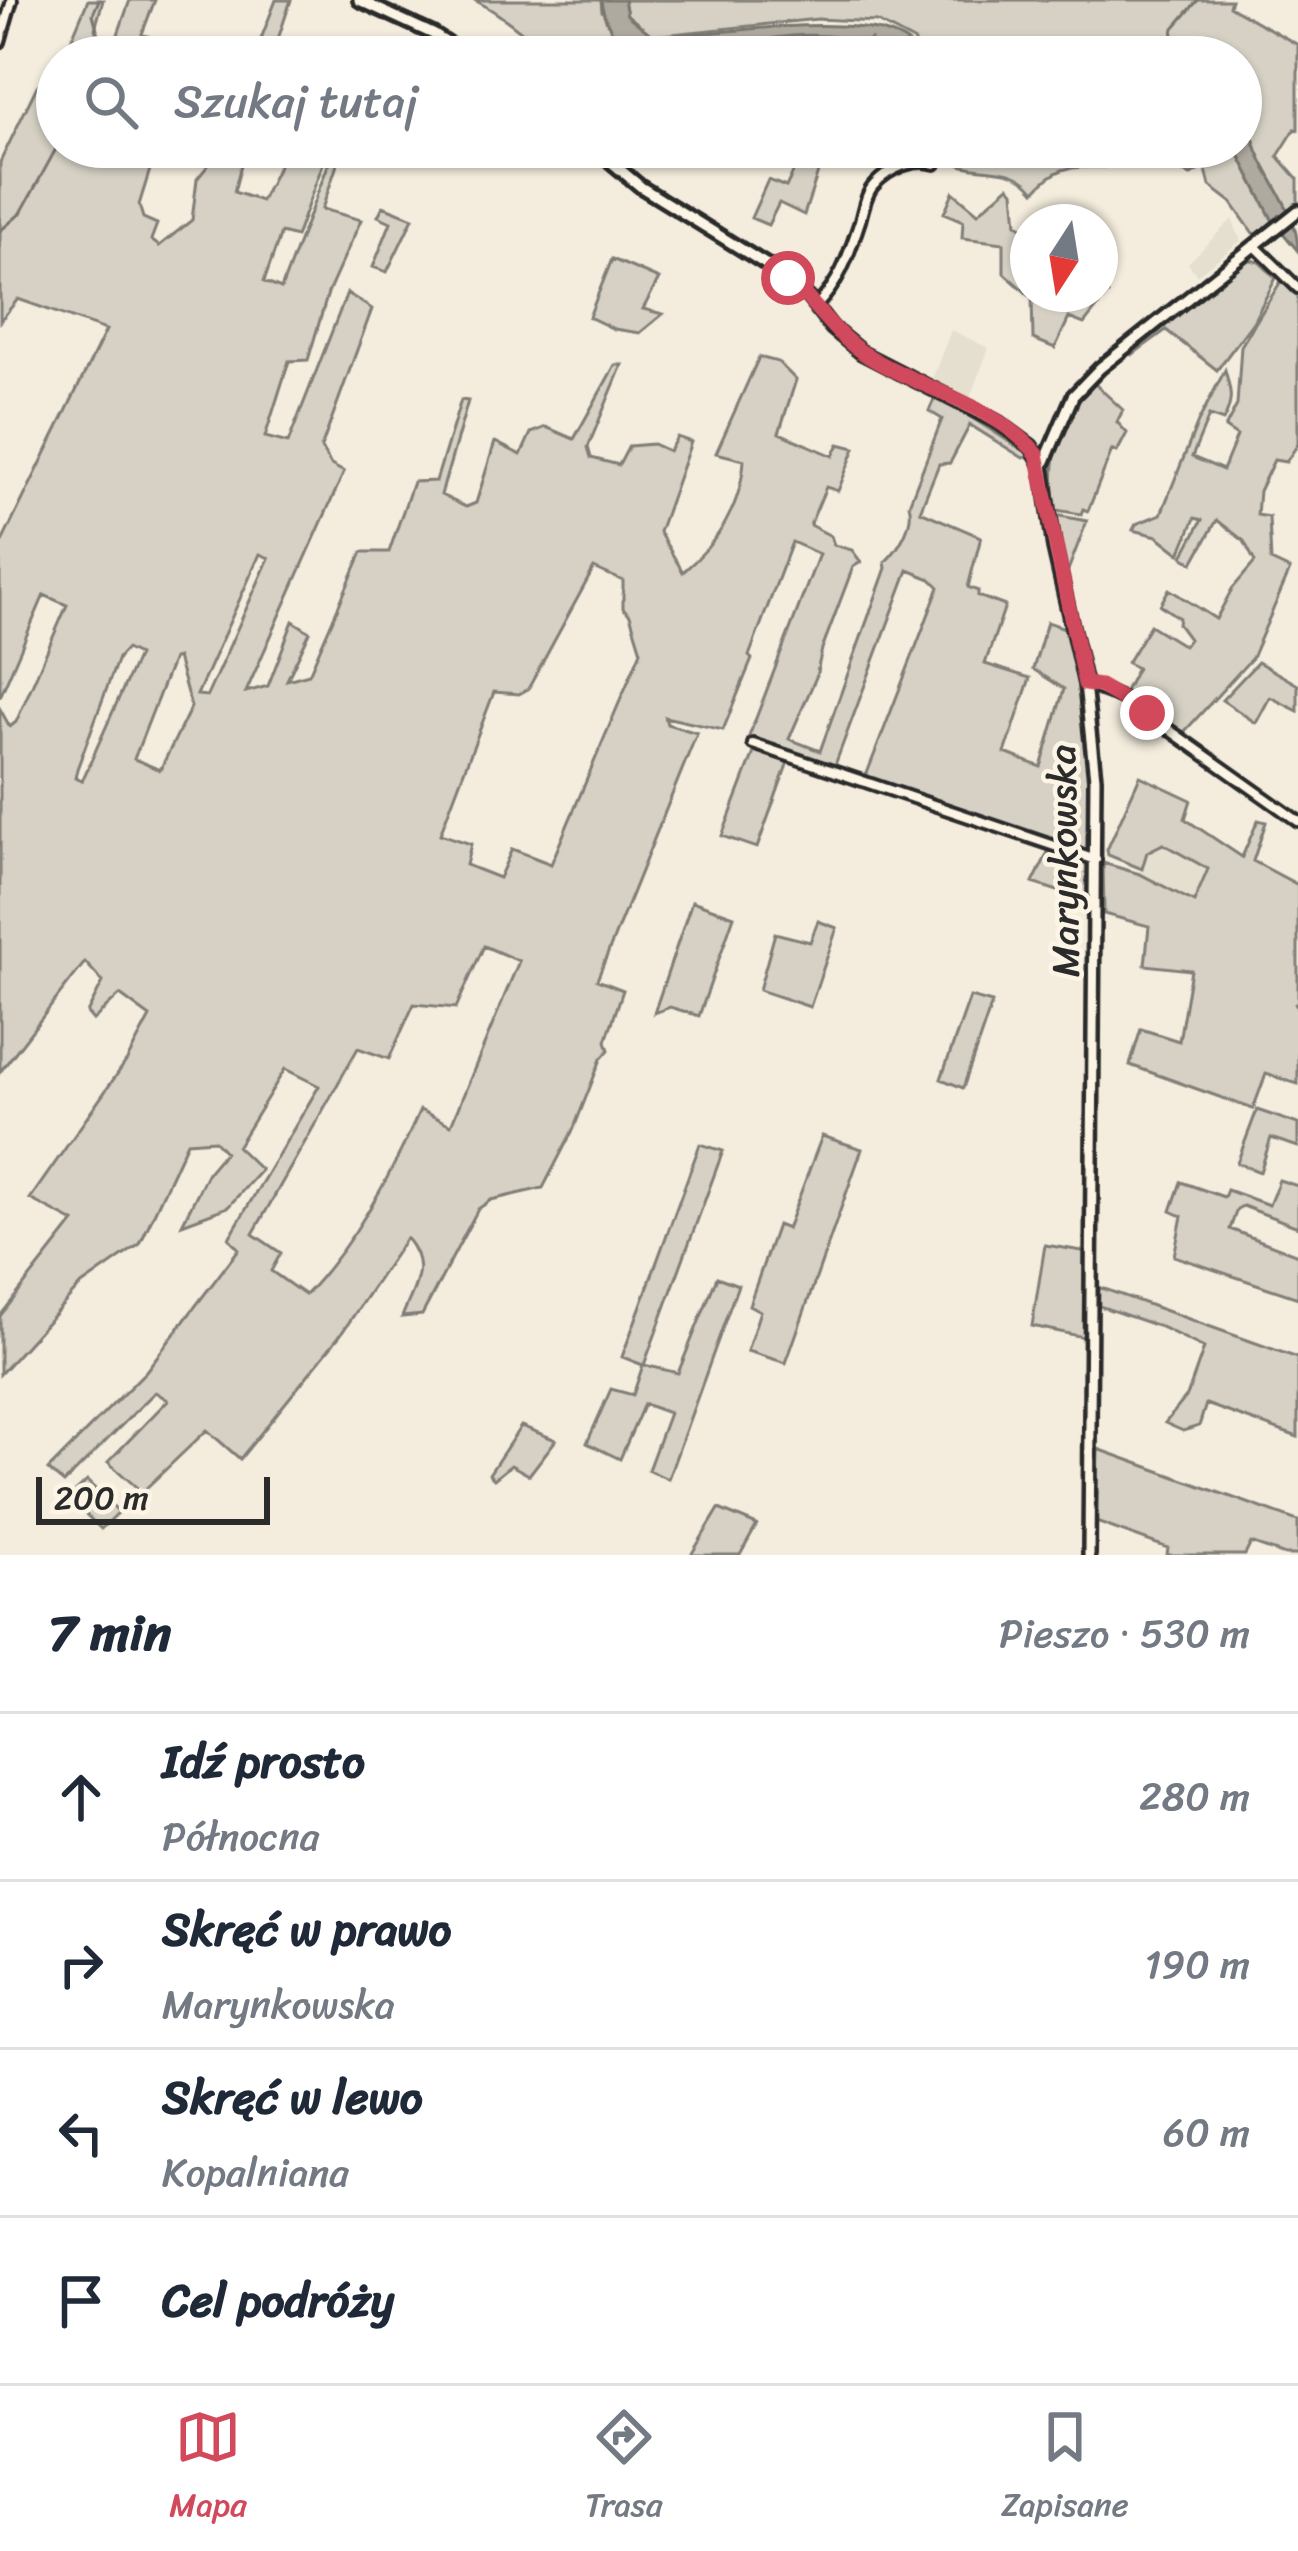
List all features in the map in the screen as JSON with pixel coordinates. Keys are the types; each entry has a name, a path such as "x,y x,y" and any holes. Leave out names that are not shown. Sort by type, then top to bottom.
{"street":[{"path":"0,42 12,0"},
{"path":"358,0 436,36"},
{"path":"618,168 788,278 832,328 862,353 970,406 1022,439 1042,466"},
{"path":"815,306 842,272 872,186 898,168"},
{"name":"Marynkowska","path":"1088,1555 1095,778 1085,684 1054,548 1042,466 1073,396 1100,368 1298,211"},
{"path":"1259,242 1298,288"},
{"path":"1022,439 1054,435"},
{"path":"1085,684 1100,686 1147,713 1298,821"},
{"path":"753,744 1097,860"}],"shaded area":[{"path":"88,0 103,0 95,29 98,36 73,36"},
{"path":"130,0 155,0 142,34 147,36 117,36"},
{"path":"276,0 291,0 279,36 262,36"},
{"path":"474,0 601,0 602,11 619,36 527,36"},
{"path":"601,0 624,0 627,15 653,36 616,36"},
{"path":"624,0 1231,0 1229,6 1298,45 1298,130 1278,156 1298,179 1298,202 1288,210 1262,162 1262,36 904,36 877,22 818,19 652,36 627,15"},
{"path":"840,26 893,36 653,36"},
{"path":"36,88 36,168 150,168 139,205 143,218 157,224 151,240 159,246 192,220 197,179 206,168 240,168 234,192 261,201 278,168 321,168 296,237 281,233 264,282 281,289 327,168 336,168 322,209 361,220 328,293 308,360 289,361 265,437 288,443 347,293 372,309 321,448 331,465 344,472 246,692 268,686 293,621 310,632 287,680 309,674 362,552 389,552 413,482 436,481 461,400 468,401 441,495 466,507 476,503 495,442 521,455 531,433 546,427 574,439 615,365 622,365 588,447 591,458 619,465 629,446 653,444 669,451 677,437 691,442 659,532 683,572 717,536 733,508 744,460 716,453 759,357 778,362 796,380 779,433 833,456 839,444 855,448 838,491 826,487 810,525 831,536 834,545 852,550 861,562 853,567 816,677 789,739 820,751 885,562 908,527 909,504 942,419 929,411 936,395 1032,456 1023,458 970,425 950,463 939,464 920,511 981,537 968,587 1005,606 985,664 1030,678 1005,753 1041,767 1064,689 1033,669 1047,622 1068,629 1086,727 1093,850 1089,854 866,776 939,587 908,570 835,765 748,739 819,554 792,542 723,730 665,717 667,724 697,733 597,980 623,990 606,1041 609,1050 543,1188 491,1200 478,1209 422,1315 402,1317 419,1267 406,1238 341,1334 240,1459 207,1430 142,1492 108,1462 168,1400 155,1392 64,1483 48,1470 146,1371 239,1249 229,1238 319,1086 285,1069 237,1147 261,1170 228,1207 182,1224 208,1172 225,1152 214,1140 187,1142 140,1244 79,1287 0,1374 0,1316 74,1222 30,1199 127,1060 150,1017 120,995 93,1020 87,1013 103,982 85,962 0,1072 0,709 10,727 16,722 67,605 44,595 0,697 0,546 106,330 18,299 0,321 0,162","holes":["260,554 269,558 207,696 197,695","594,568 623,581 623,608 630,615 641,651 551,864 512,849 499,878 466,865 471,844 440,834 494,692 519,694 528,689","126,649 138,655 82,781 75,778 77,769 118,658","177,658 191,707 160,770 134,759","484,946 519,961 451,1125 420,1110 370,1208 305,1295 271,1271 281,1253 253,1234 358,1048 389,1059 414,1004 456,1008"]},
{"path":"1262,161 1292,219 1298,251 1273,221 1246,168 1262,168"},
{"path":"795,168 819,168 804,215 779,203 768,225 751,218 768,180 786,187"},
{"path":"976,168 1074,168 1051,176 1035,191 1011,174"},
{"path":"1172,168 1202,168 1191,175"},
{"path":"1206,168 1246,168 1273,221 1257,235 1253,233 1231,202 1210,186"},
{"path":"1009,186 1014,191 1010,278 1004,273 1004,243 962,238 963,221 944,213 953,192 978,213"},
{"path":"383,206 413,218 387,272 373,267 391,222 378,216"},
{"path":"1232,219 1241,241 1197,275 1188,263"},
{"path":"612,259 659,279 643,309 663,314 640,333 614,329 589,317"},
{"path":"1247,259 1259,262 1276,278 1253,322 1217,370 1166,330 1132,355 1128,352"},
{"path":"1281,281 1298,296 1298,444 1286,462 1274,460 1259,491 1257,515 1269,517 1271,561 1290,570 1252,658 1184,732 1123,695 1137,668 1127,663 1150,625 1184,646 1189,639 1179,618 1160,605 1169,589 1216,619 1232,589 1255,562 1244,541 1217,520 1193,563 1183,556 1202,520 1195,518 1180,554 1157,536 1133,530 1136,524 1161,514 1225,370 1229,408 1223,421 1209,416 1192,457 1223,470 1237,436 1225,428 1237,405 1241,346"},
{"path":"1032,312 1094,312 1084,324 1069,318 1055,348 1033,339"},
{"path":"951,330 989,348 969,400 931,382"},
{"path":"1094,383 1123,410 1117,422 1127,433 1117,452 1112,450 1088,511 1056,510 1053,474 1058,442 1071,412"},
{"path":"1055,515 1087,521 1067,573"},
{"path":"1258,662 1298,685 1298,711 1270,697 1256,723 1222,700"},
{"path":"755,750 789,759 757,848 722,836"},
{"path":"1140,776 1191,800 1185,819 1242,857 1258,820 1266,822 1253,861 1298,885 1298,1084 1266,1074 1253,1109 1130,1065 1141,1029 1179,1041 1191,970 1145,965 1149,926 1104,914 1103,863 1140,874 1194,902 1208,869 1163,844 1147,852 1142,869 1108,855"},
{"path":"1162,844 1208,869 1195,903 1140,877 1147,852"},
{"path":"1050,848 1092,863 1092,902 1033,883"},
{"path":"692,901 734,916 699,1016 670,1007 654,1013"},
{"path":"818,921 837,928 810,1007 759,990 775,933 810,942"},
{"path":"970,997 992,1003 963,1088 941,1079"},
{"path":"1257,1110 1298,1124 1298,1147 1271,1138 1260,1172 1237,1163"},
{"path":"822,1136 862,1149 786,1363 747,1351 760,1311 749,1305 777,1225 787,1229"},
{"path":"700,1144 723,1151 644,1365 678,1373 717,1277 738,1285 668,1479 648,1470 669,1413 644,1404 620,1459 587,1443 611,1389 633,1395 643,1365 622,1357"},
{"path":"1279,1180 1298,1186 1298,1227 1243,1206 1237,1209 1230,1229 1298,1255 1298,1298 1174,1256 1182,1216 1171,1211 1181,1182 1224,1197 1227,1190 1269,1205"},
{"path":"1045,1245 1089,1252 1088,1338 1032,1326"},
{"path":"1099,1287 1298,1358 1298,1437 1206,1404 1199,1426 1183,1431 1165,1423 1187,1396 1204,1348 1099,1306"},
{"path":"521,1426 556,1440 529,1475 511,1465 494,1479 489,1474"},
{"path":"1098,1449 1298,1521 1298,1555 1251,1543 1245,1555 1167,1555 1168,1548 1096,1522"},
{"path":"87,1481 119,1512 101,1529 69,1498"},
{"path":"719,1509 757,1525 740,1555 691,1555"}],"waterway":[{"path":"99,0 93,14 99,36"},
{"path":"1172,36 1198,0"},
{"path":"0,231 21,213 46,168"},
{"path":"1295,1003 1298,1009"}],"route":[{"path":"788,278 832,328 862,353 970,406 1037,454 1085,684 1100,686 1147,713"}]}
